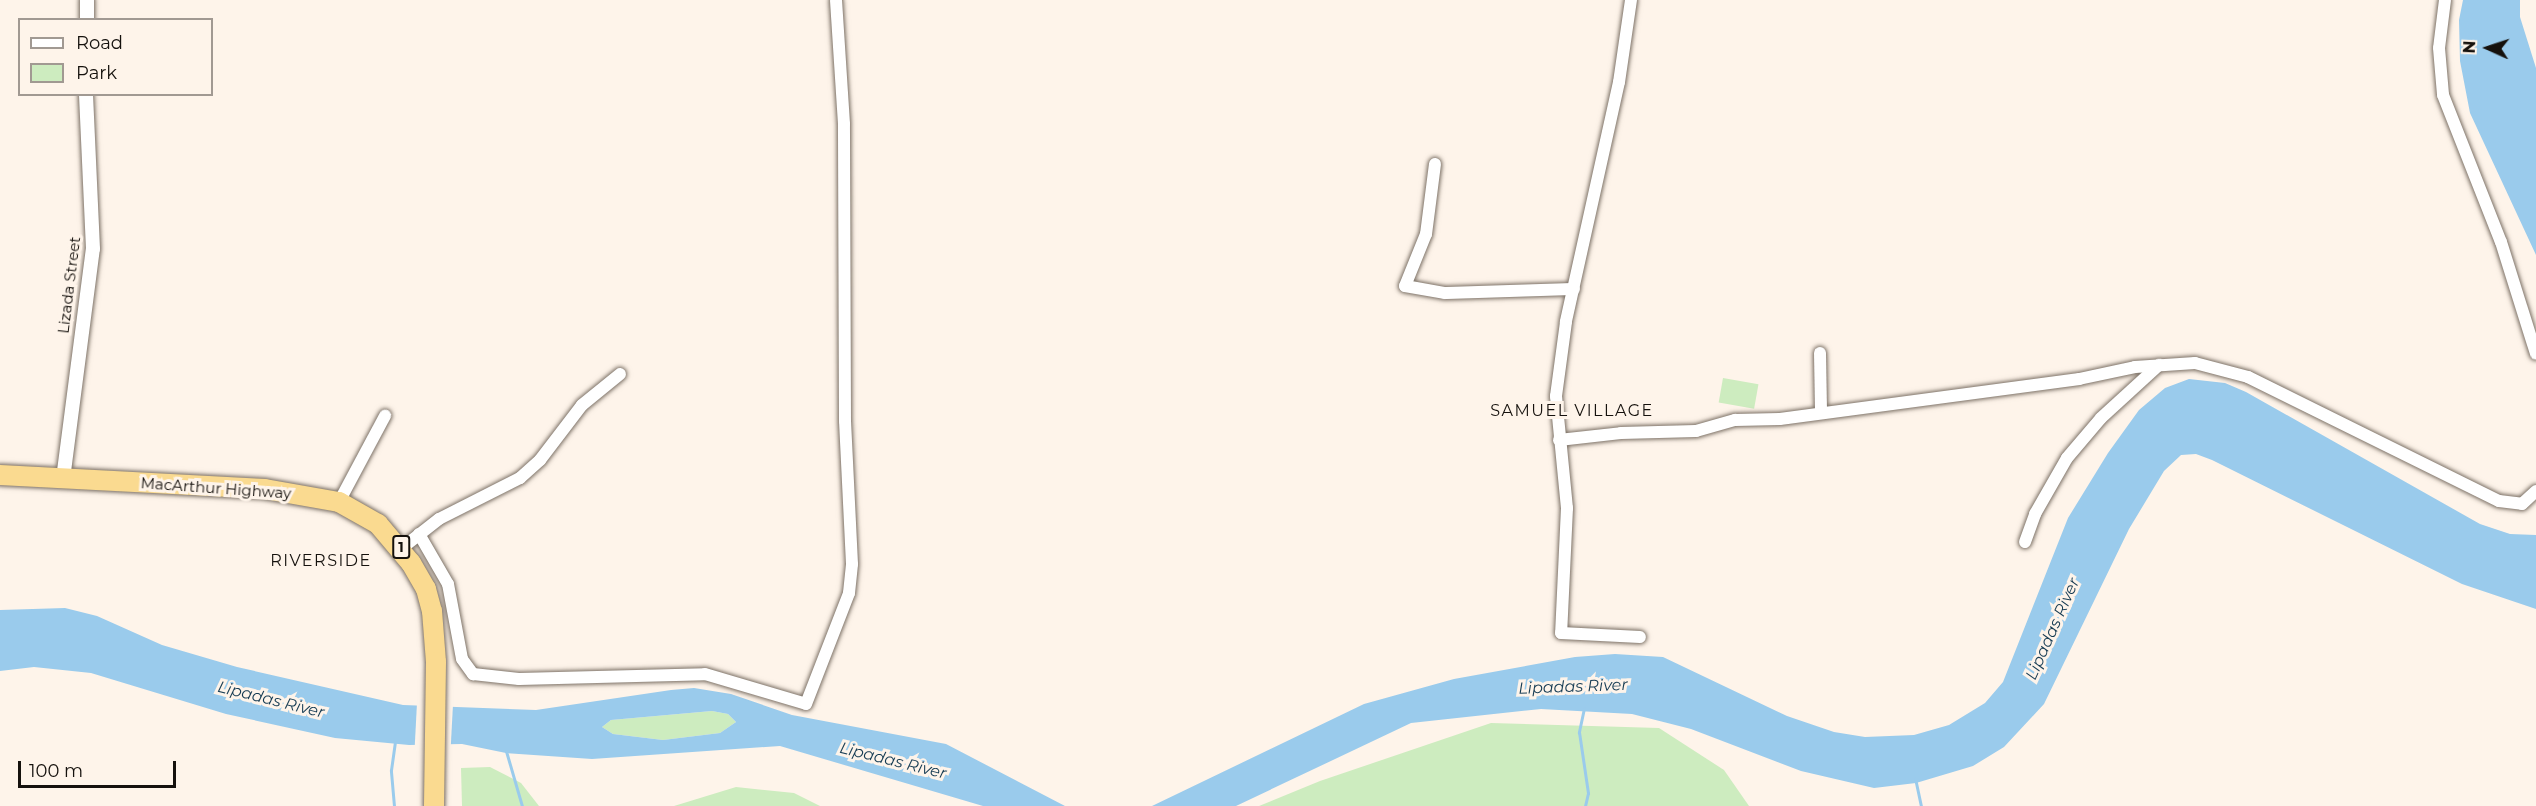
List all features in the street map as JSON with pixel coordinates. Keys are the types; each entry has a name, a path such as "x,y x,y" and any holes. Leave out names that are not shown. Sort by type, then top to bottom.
{"highway":[{"name":"MacArthur Highway","path":"0,476 265,489 339,502 369,518 402,548 426,589 432,611 435,692 434,806"}],"street":[{"path":"87,0 87,18"},
{"path":"419,534 448,584 462,659 473,674 519,679 705,674 749,684 806,704 849,593 852,564 845,421 844,124 836,0"},
{"path":"1631,0 1619,82 1557,377 1559,440 1567,508 1561,633 1640,637"},
{"path":"2445,0 2439,48 2443,95 2501,242 2536,354"},
{"name":"Lizada Street","path":"63,479 93,249 86,96"},
{"path":"1435,164 1426,234 1405,286 1445,293 1574,289"},
{"path":"1820,353 1821,411"},
{"path":"1559,440 1621,433 1696,431 1727,422 2070,381 2160,365 2213,365 2248,377 2499,501 2522,504 2536,491"},
{"path":"2025,542 2043,496 2067,458 2101,418 2160,365"},
{"path":"402,548 439,519 520,478 540,460 582,405 620,374"},
{"path":"339,502 385,416"}],"green space":[{"path":"1723,378 1758,384 1754,409 1719,403"},
{"path":"712,711 728,714 736,722 720,733 663,740 613,734 602,727 611,720"},
{"path":"1491,723 1659,728 1724,770 1749,806 1259,806 1320,781"},
{"path":"490,767 521,783 539,806 462,806 461,768"},
{"path":"736,787 794,793 820,806 674,806"}],"water":[{"path":"2463,0 2520,0 2520,17 2536,68 2536,255 2470,113 2460,61 2459,20"},
{"name":"Lipadas River","path":"2189,379 2225,383 2246,392 2480,524 2510,534 2536,535 2536,609 2462,584 2212,460 2196,454 2181,455 2164,471 2129,529 2044,704 2004,747 1973,766 1916,783 1874,788 1801,771 1691,729 1632,714 1541,709 1411,723 1236,806 1152,806 1364,704 1454,679 1575,657 1615,654 1663,657 1787,716 1834,732 1865,737 1914,735 1949,725 1985,703 2003,682 2068,518 2108,453 2139,410 2165,388"},
{"name":"Lipadas River","path":"65,608 97,616 162,645 237,667 403,705 536,710 694,688 731,694 792,715 946,744 1065,806 983,806 780,746 592,759 506,753 462,744 409,745 335,738 226,714 91,673 34,667 0,671 0,610","holes":["712,711 728,714 736,722 720,733 663,740 613,734 602,727 611,720"]}],"pier":[{"path":"417,703 453,705 451,750 415,748"}],"waterway":[{"path":"1584,708 1579,732 1588,793 1585,806"},
{"path":"394,806 391,770 395,742"},
{"path":"506,751 522,806"},
{"path":"1915,778 1921,806"}],"district":[{"name":"SAMUEL VILLAGE","path":"1572,411"},
{"name":"RIVERSIDE","path":"321,561"}]}
